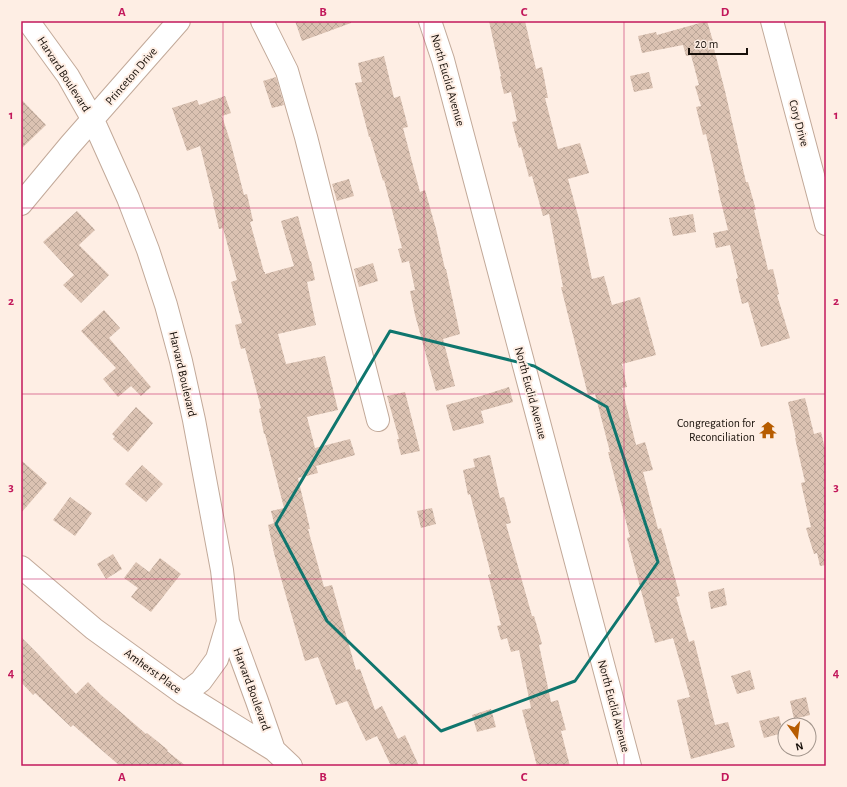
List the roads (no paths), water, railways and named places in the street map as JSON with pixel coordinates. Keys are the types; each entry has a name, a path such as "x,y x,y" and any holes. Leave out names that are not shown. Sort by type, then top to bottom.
{"street":[{"name":"Harvard Boulevard","path":"28,21 68,76 93,120 128,198 148,250 166,305 181,361 194,420 222,570 228,622 274,750"},
{"name":"Princeton Drive","path":"21,204 70,145 179,21"},
{"path":"262,21 287,71 306,137 378,420"},
{"name":"North Euclid Avenue","path":"430,21 445,67 630,766"},
{"name":"Cory Drive","path":"772,21 826,224"},
{"name":"Amherst Place","path":"21,567 94,629 184,694 274,750 291,766"},
{"path":"184,694 201,681 217,659 228,622"}],"place":[{"name":"Congregation for Reconciliation","path":"768,430"}]}
